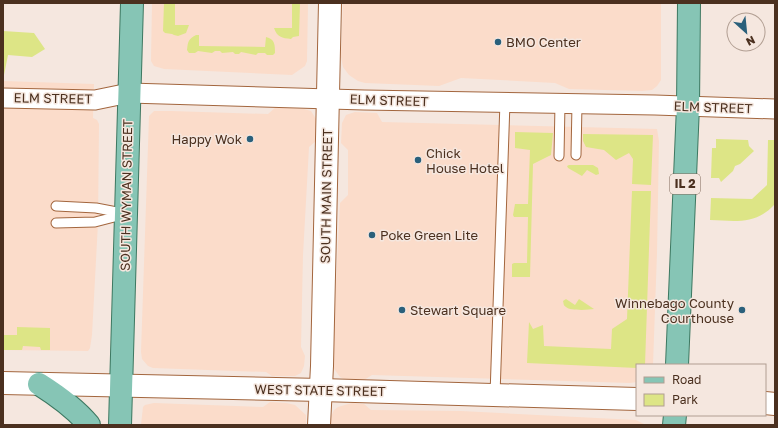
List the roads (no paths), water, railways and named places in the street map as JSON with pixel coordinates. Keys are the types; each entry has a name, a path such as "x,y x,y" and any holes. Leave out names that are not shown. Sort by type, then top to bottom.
{"main road":[{"name":"SOUTH WYMAN STREET","path":"120,425 132,3"},
{"name":"SOUTH MAIN STREET","path":"319,425 330,3"},
{"name":"IL 2","path":"677,364 688,106 689,3"},
{"name":"WEST STATE STREET","path":"3,383 636,399"},
{"path":"39,384 67,402 89,425"}],"street":[{"name":"ELM STREET","path":"3,98 95,100 129,93 775,109"}],"lane":[{"path":"495,396 505,102"},
{"path":"568,104 576,155"},
{"path":"559,156 568,104"},
{"path":"56,206 96,208 126,214"},
{"path":"56,222 95,222 126,214"}],"place":[{"name":"BMO Center","path":"498,42"},
{"name":"Happy Wok","path":"250,139"},
{"name":"Chick House Hotel","path":"418,160"},
{"name":"Poke Green Lite","path":"372,235"},
{"name":"Stewart Square","path":"402,310"},
{"name":"Winnebago County Courthouse","path":"742,310"}]}
